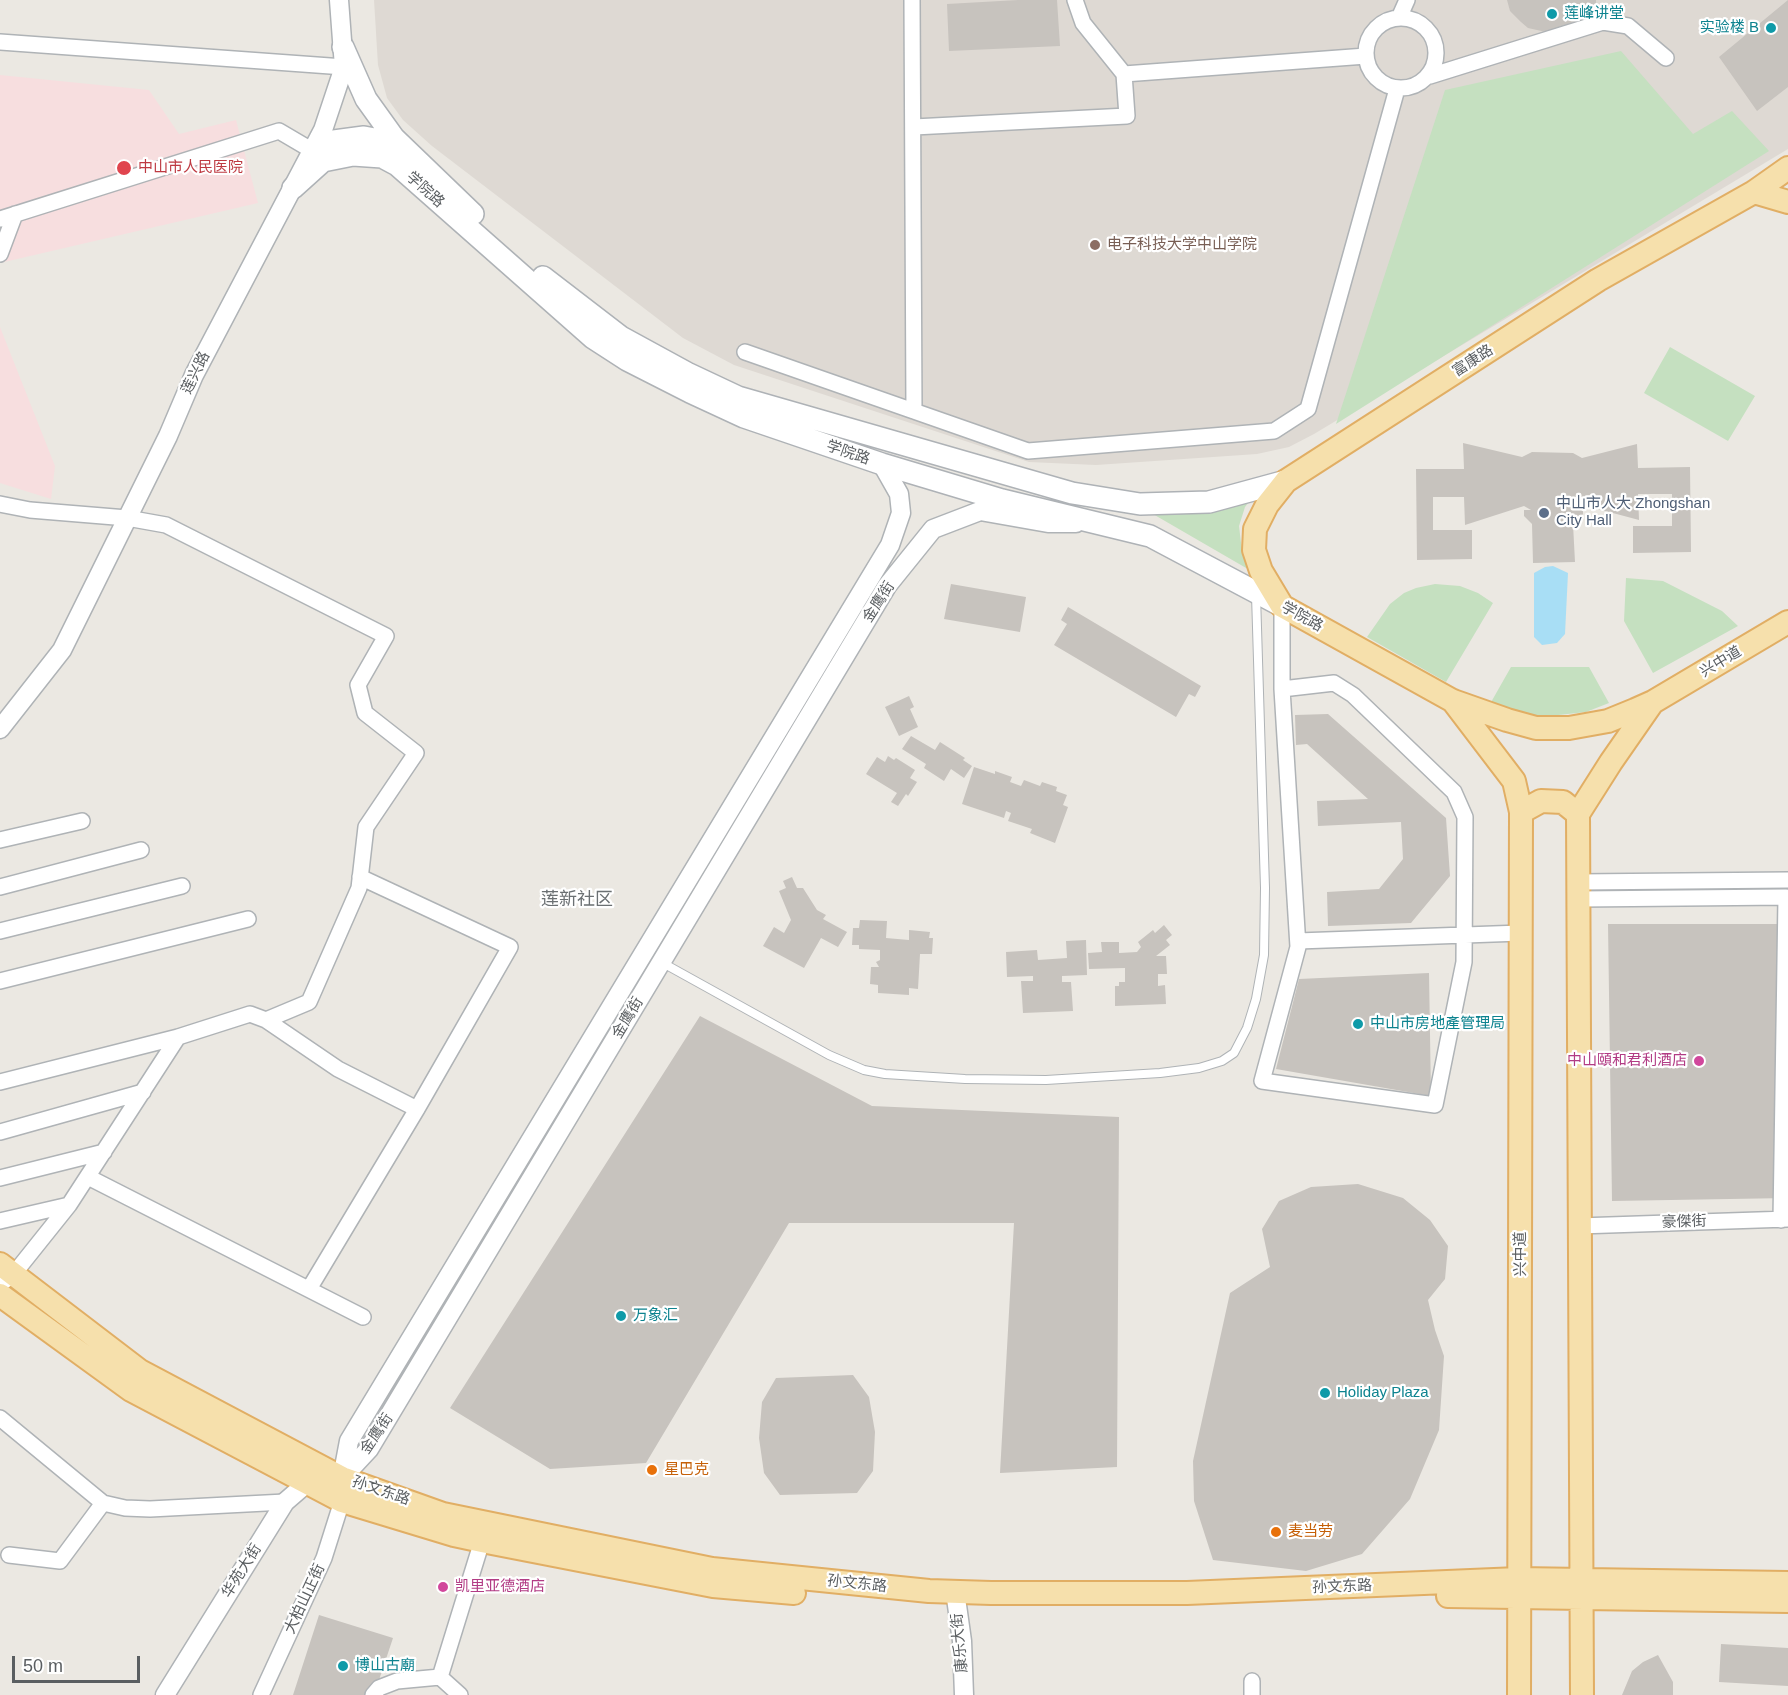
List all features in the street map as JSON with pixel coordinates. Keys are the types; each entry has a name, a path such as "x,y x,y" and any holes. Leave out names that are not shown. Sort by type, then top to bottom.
{"main road":[{"path":"343,57 354,106 364,123 403,160"},
{"path":"343,57 366,99 394,138 403,160"},
{"path":"313,151 347,137 380,140"},
{"name":"学院路","path":"293,188 323,161 353,155 403,160 538,274 621,337 687,373 738,397 1072,493 1140,504 1209,502 1286,481"},
{"name":"学院路","path":"403,160 593,338 627,360 744,417 882,464 1002,500 1150,536 1454,701 1507,720 1536,728 1569,728 1608,721 1653,702"},
{"name":"富康路","path":"1282,606 1261,571 1254,550 1255,529 1267,505 1286,481 1598,280 1754,192 1788,168"},
{"path":"1754,192 1788,201"},
{"name":"兴中道","path":"1653,702 1788,622"},
{"name":"兴中道","path":"1454,701 1514,781 1521,812 1519,1695"},
{"path":"1582,1695 1578,814 1653,702"},
{"path":"1521,812 1541,801 1563,802 1578,814"},
{"name":"孙文东路","path":"4,1274 140,1371 342,1478 443,1514 712,1569 887,1587 956,1599 988,1608 1171,1606 1443,1596 1518,1588 1583,1589 1788,1601"},
{"name":"孙文东路","path":"0,1295 131,1390 342,1501 482,1541 713,1586 956,1599"},
{"name":"孙文东路","path":"1583,1589 1788,1583"}],"street":[{"name":"莲兴路","path":"0,729 62,650 168,436 194,375 323,130 343,57 339,0"},
{"path":"912,0 914,411"},
{"path":"914,127 1127,116 1124,74 1083,23 1075,0"},
{"path":"1399,18 1407,0"},
{"path":"1430,76 1437,53 1435,41 1429,30 1420,23 1410,19 1388,20 1371,34 1366,56 1369,67 1375,78 1385,85 1397,88 1409,88 1420,84 1430,76 1603,22 1628,26 1666,58"},
{"path":"0,42 343,57"},
{"path":"1124,74 1366,56"},
{"path":"745,352 1028,451 1274,431 1308,409 1397,88"},
{"path":"0,219 279,131 313,151"},
{"path":"0,254 15,214"},
{"name":"金鹰街","path":"342,1478 349,1441 890,545 901,513 899,494 882,464"},
{"path":"0,504 30,510 127,518 166,525 386,636 358,685 365,713 416,753 366,827 359,888 309,1002 266,1020"},
{"name":"金鹰街","path":"342,1478 369,1449 887,586 933,529 980,511 1048,523 1094,522"},
{"path":"1282,606 1282,689 1298,947 1262,1080 1435,1105 1464,962 1465,817 1454,792 1353,695 1334,683 1282,689"},
{"path":"0,840 82,821"},
{"path":"0,887 141,850"},
{"path":"309,1289 417,1109 510,947 360,877"},
{"path":"1580,890 1788,880"},
{"path":"0,931 182,886"},
{"path":"1580,890 1786,897 1785,1219"},
{"path":"0,981 248,919"},
{"path":"1298,941 1521,933"},
{"path":"0,1082 178,1037 250,1014 266,1020 338,1069 417,1109"},
{"path":"4,1274 69,1205 178,1037"},
{"path":"0,1132 143,1092"},
{"path":"0,1178 104,1152"},
{"path":"88,1177 363,1317"},
{"path":"0,1221 69,1205"},
{"name":"豪傑街","path":"1579,1226 1785,1219"},
{"path":"0,1418 103,1503 125,1508 150,1509 285,1502"},
{"path":"307,1483 342,1478"},
{"name":"大柏山正街","path":"261,1695 324,1558 342,1501 342,1478"},
{"name":"华苑大街","path":"165,1695 285,1502 307,1483"},
{"path":"9,1555 60,1561 103,1503"},
{"path":"440,1677 482,1541"},
{"name":"康乐大街","path":"956,1599 962,1641 964,1695"},
{"path":"374,1695 379,1688 397,1681 440,1677 460,1695"}],"lane":[{"path":"645,951 829,1055 864,1070 885,1074 1017,1080 1160,1073 1199,1068 1221,1061 1234,1053 1247,1028 1256,999 1264,955 1256,592"}],"shaded area":[{"name":"电子科技大学中山学院","path":"374,0 1788,0 1788,149 1289,447 1257,454 1096,465 1029,462 734,365 683,338 432,146 403,120 387,98 378,65"},
{"name":"中山市人民医院","path":"0,75 149,90 179,134 236,120 258,203 0,263"},
{"path":"0,327 55,466 51,499 0,483"}],"green space":[{"path":"1621,51 1693,134 1732,111 1769,151 1336,424 1445,90"},
{"path":"1670,347 1755,396 1728,441 1644,393"},
{"path":"1253,497 1245,507 1239,526 1242,551 1253,572 1146,510"},
{"path":"1626,578 1663,581 1722,611 1738,626 1653,673 1624,621"},
{"path":"1435,584 1460,586 1478,593 1493,603 1446,682 1367,637 1390,604 1404,593"},
{"path":"1511,667 1589,667 1609,703 1586,712 1540,717 1525,715 1490,704"}],"water":[{"path":"1553,566 1568,573 1565,634 1557,643 1542,645 1534,637 1534,573 1545,567"}],"building":[{"path":"1057,0 1060,46 949,51 947,4"},
{"name":"莲峰讲堂","path":"1507,0 1596,0 1596,6 1588,17 1546,32 1528,28 1510,11"},
{"name":"实验楼 B","path":"1788,0 1788,87 1757,111 1719,57"},
{"path":"1463,443 1522,457 1532,452 1573,453 1582,458 1637,444 1638,468 1690,467 1691,552 1633,553 1633,526 1672,526 1672,494 1638,494 1639,520 1583,505 1573,509 1583,509 1583,514 1573,524 1575,562 1533,563 1532,524 1524,516 1524,510 1531,510 1524,506 1465,525 1464,497 1433,497 1433,530 1472,530 1472,559 1417,560 1416,469 1464,469"},
{"path":"951,584 1026,597 1020,632 944,619"},
{"path":"1068,607 1201,686 1195,697 1189,694 1176,717 1054,645 1067,624 1061,620"},
{"path":"909,696 914,707 910,709 918,727 899,736 885,707"},
{"path":"1328,714 1446,818 1450,876 1411,923 1328,926 1327,892 1379,889 1403,859 1401,822 1318,826 1317,801 1368,799 1307,744 1296,745 1295,715"},
{"path":"911,736 935,750 940,742 965,758 963,760 972,766 964,778 951,769 944,781 924,768 926,764 902,749"},
{"path":"888,756 894,760 896,758 915,770 910,778 917,782 898,806 891,802 897,793 866,774 877,757 885,762"},
{"path":"974,767 1012,777 1010,782 1021,786 1024,780 1040,786 1042,782 1057,787 1056,791 1067,795 1063,805 1068,807 1055,843 1030,833 1032,829 1008,821 1011,813 1006,811 1004,818 962,804"},
{"path":"792,877 797,888 803,888 817,910 826,915 823,919 847,932 838,947 821,938 804,968 763,946 774,927 784,933 791,920 779,891 786,888 783,881"},
{"path":"860,920 887,921 886,938 909,940 909,930 930,932 929,938 933,938 932,954 920,954 918,989 909,988 909,995 878,993 878,985 870,984 871,967 879,967 876,962 880,960 880,950 859,949 859,945 852,945 853,928 859,928"},
{"name":"中山頤和君利酒店","path":"1608,924 1788,924 1788,1198 1612,1201"},
{"path":"1164,925 1172,935 1166,940 1170,945 1156,956 1166,956 1167,974 1158,974 1158,986 1165,985 1166,1004 1115,1006 1115,986 1119,986 1119,982 1125,982 1125,968 1089,969 1088,953 1102,952 1101,942 1119,942 1119,953 1137,952 1141,947 1138,942 1153,930 1155,933"},
{"path":"1086,940 1087,975 1062,976 1062,982 1071,982 1073,1011 1023,1013 1021,981 1033,981 1033,976 1007,977 1006,952 1037,950 1038,960 1067,958 1066,941"},
{"name":"中山市房地產管理局","path":"1429,973 1431,1096 1276,1069 1299,979"},
{"name":"万象汇","path":"700,1016 872,1106 1119,1117 1117,1467 1000,1473 1014,1223 789,1223 646,1463 550,1469 450,1408"},
{"name":"Holiday Plaza","path":"1358,1184 1403,1198 1430,1220 1448,1246 1445,1279 1428,1300 1444,1356 1439,1430 1410,1499 1362,1554 1306,1571 1213,1560 1194,1501 1193,1461 1230,1293 1270,1267 1262,1229 1279,1201 1311,1187"},
{"path":"853,1375 869,1397 875,1432 873,1471 857,1493 780,1495 764,1473 759,1438 762,1402 776,1378"},
{"name":"博山古廟","path":"319,1615 393,1638 374,1695 293,1695"},
{"path":"1721,1644 1788,1648 1788,1686 1719,1682"},
{"path":"1658,1655 1673,1682 1673,1695 1622,1695 1632,1671 1643,1662"}],"place":[{"name":"莲峰讲堂","path":"1552,14"},
{"name":"实验楼 B","path":"1771,28"},
{"name":"中山市人民医院","path":"124,168"},
{"name":"电子科技大学中山学院","path":"1095,245"},
{"name":"中山市人大 Zhongshan City Hall","path":"1544,513"},
{"name":"中山市房地產管理局","path":"1358,1024"},
{"name":"中山頤和君利酒店","path":"1699,1061"},
{"name":"万象汇","path":"621,1316"},
{"name":"Holiday Plaza","path":"1325,1393"},
{"name":"星巴克","path":"652,1470"},
{"name":"麦当劳","path":"1276,1532"},
{"name":"凯里亚德酒店","path":"443,1587"},
{"name":"博山古廟","path":"343,1666"}],"district":[{"name":"莲新社区","path":"577,900"}]}
